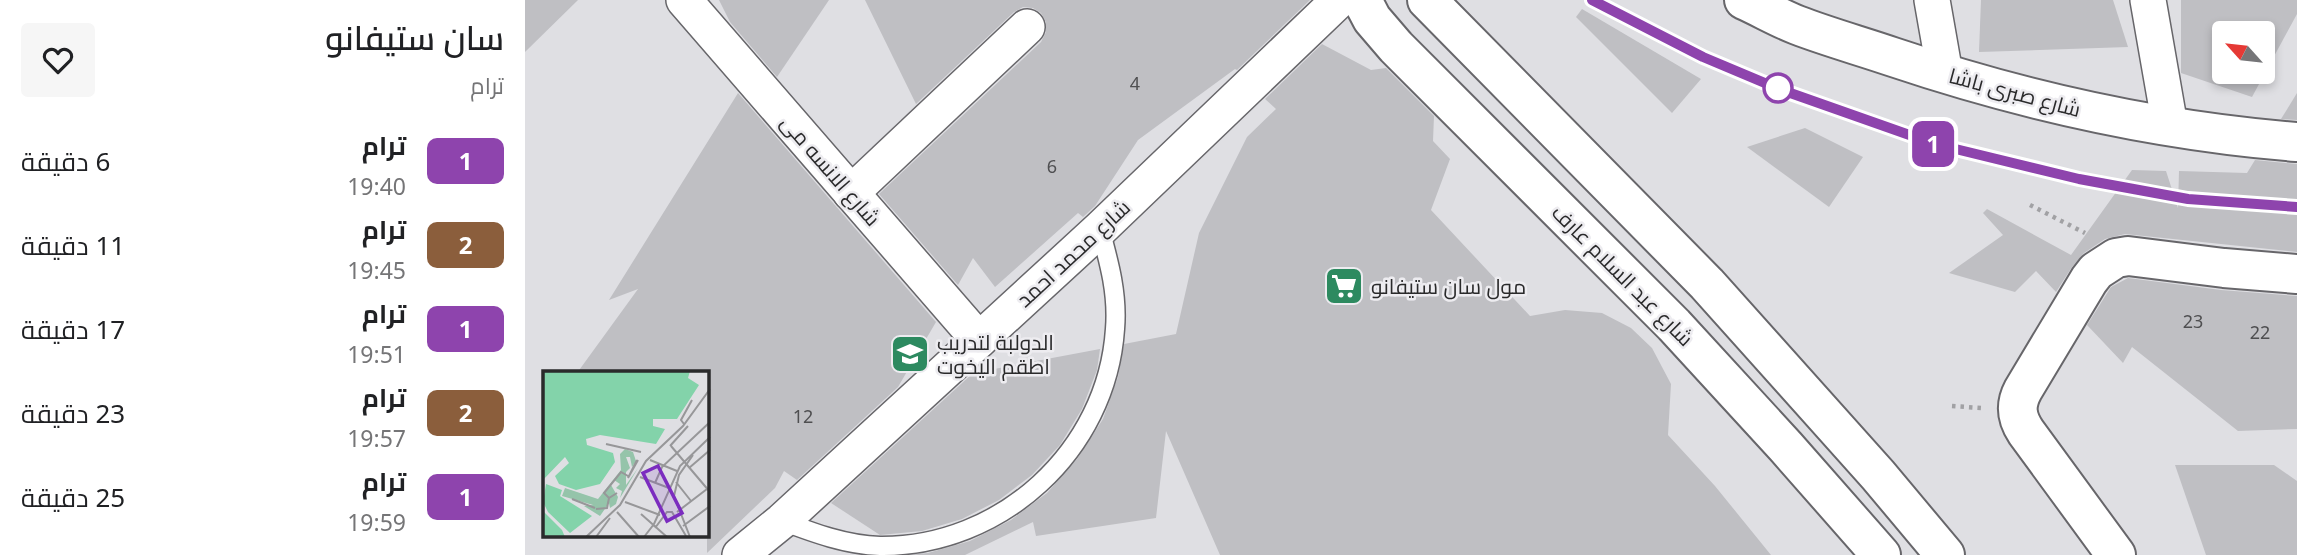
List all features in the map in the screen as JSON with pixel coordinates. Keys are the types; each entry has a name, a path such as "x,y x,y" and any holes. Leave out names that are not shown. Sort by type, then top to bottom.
{"street":[{"name":"شارع محمد احمد","path":"740,555 782,521 1100,229 1339,0"},
{"name":"شارع عبد السلام عارف","path":"1362,0 1372,19 1396,47 1674,325 1881,555"},
{"path":"1427,0 1707,284 1878,475 1945,555"},
{"name":"شارع صبرى باشا","path":"1744,0 1796,24 2015,95 2170,126 2297,142"},
{"path":"1932,0 1945,74"},
{"path":"2148,0 2170,126"},
{"name":"شارع الانسه مى","path":"698,5 851,193 979,340"},
{"path":"851,193 1027,27"},
{"path":"2116,555 2019,422 2017,411 2023,390 2089,280 2105,263 2128,256 2297,274"}],"lane":[{"path":"782,521 829,539 879,546 930,542 978,526 1000,514 1021,501 1059,467 1087,425 1107,378 1115,328 1114,291 1100,229"}],"path":[{"path":"2030,205 2128,256"}],"building":[{"path":"525,0 578,0 525,52"},
{"path":"719,0 829,0 777,77 730,22"},
{"path":"865,0 1310,0 1237,70 1138,140 1095,206 1083,217 1078,213 995,287 973,258 958,285 879,194 1041,42 1046,32 1046,22 1041,13 1033,8 1023,7 1014,12 916,104"},
{"path":"1981,0 2113,0 2128,47 1979,52"},
{"path":"2181,0 2297,0 2297,14 2275,55 2275,21 2212,21 2212,83 2181,73"},
{"path":"1582,9 1701,79 1672,113 1576,17"},
{"name":"مول سان ستيفانو","path":"1322,44 1371,70 1386,68 1434,116 1433,141 1450,159 1431,210 1530,316 1565,310 1602,313 1631,328 1652,348 1671,384 1668,435 1715,486 1771,555 1220,555 1166,431 1156,518 1036,536 1033,522 965,555 908,555 928,553 970,541 1011,520 1047,493 1077,459 1103,419 1118,377 1124,344 1176,334 1199,233 1247,137 1276,109 1265,99"},
{"path":"2214,84 2259,84 2252,97"},
{"path":"738,93 936,322 898,387 797,480 784,471 775,488 707,553 709,371 578,371 638,289 609,300"},
{"path":"2297,93 2297,120 2281,119"},
{"path":"1805,128 1863,157 1829,207 1747,147"},
{"path":"2255,160 2297,164 2297,252 2125,234 2105,239 2084,253 2056,292 2036,271 2015,292 1949,273 2003,235 1983,213 1987,209 2071,255 2132,170 2166,171 2178,208 2179,171 2247,173"},
{"path":"2128,278 2297,296 2297,429 2238,431 2132,347 2123,363 2087,325 2111,287"},
{"path":"1100,349 1097,370 1082,409 1060,445 1032,475 999,500 962,519 922,531 880,535 831,503 973,373"},
{"path":"2175,465 2274,465 2297,481 2297,555 2206,555"}],"tram line":[{"name":"1","path":"1592,0 1703,57 1779,89 1935,144 2079,179 2188,199 2297,207"}],"place":[{"name":"مول سان ستيفانو","path":"1344,286"},
{"name":"الدولبة لتدريب اطقم اليخوت","path":"910,354"}]}
